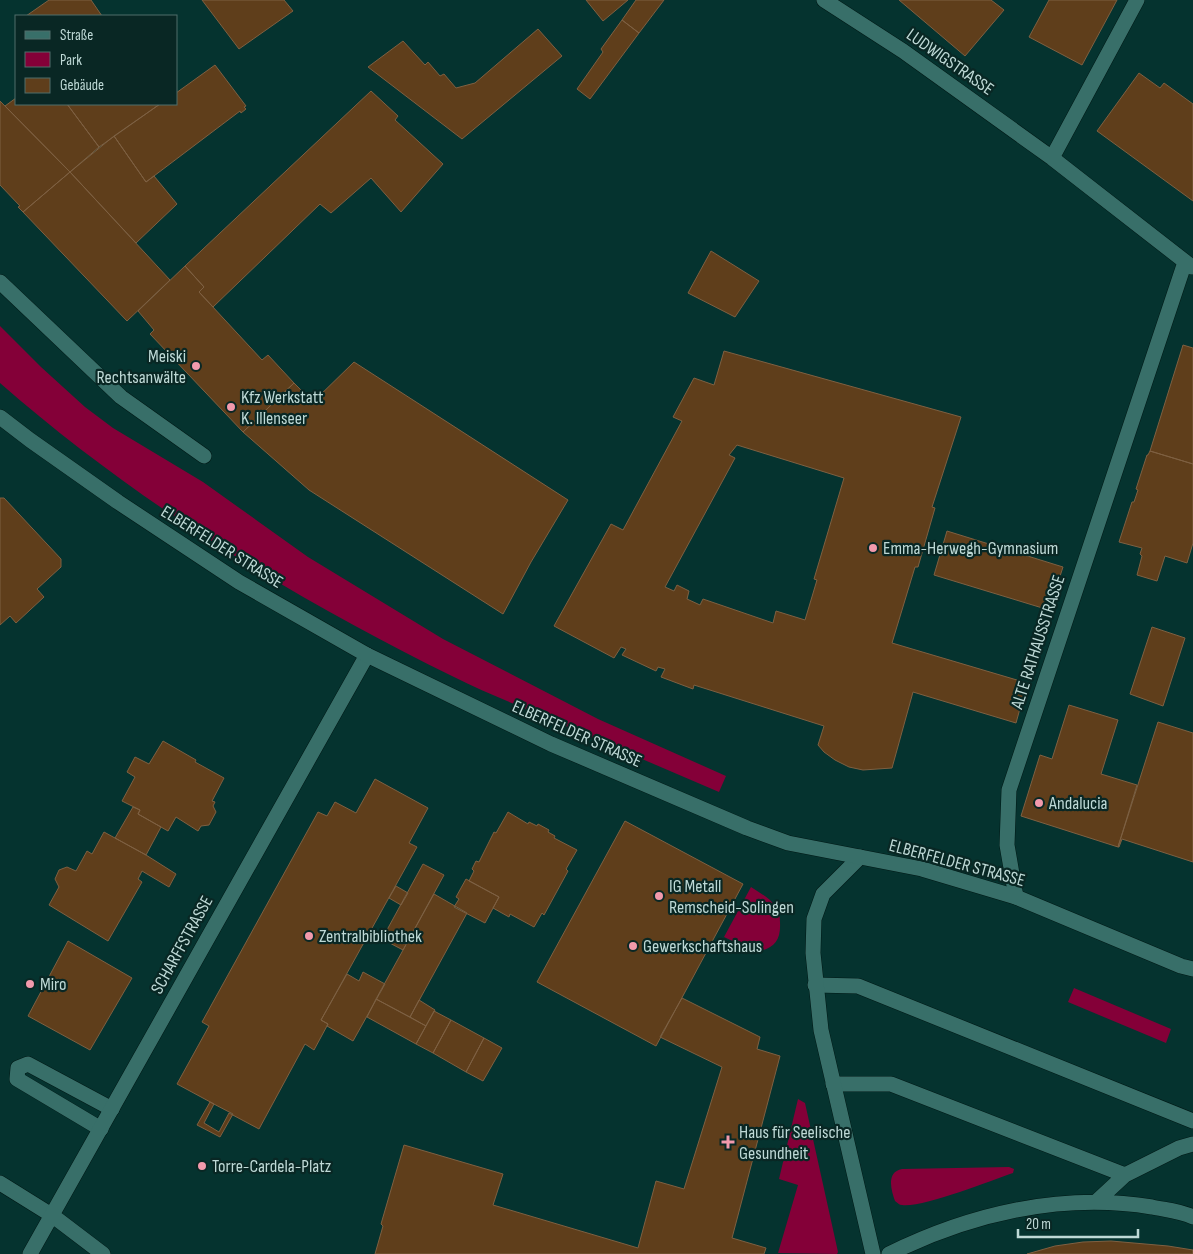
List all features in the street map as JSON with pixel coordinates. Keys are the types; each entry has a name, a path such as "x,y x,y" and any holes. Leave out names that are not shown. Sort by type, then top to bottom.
{"street":[{"name":"LUDWIGSTRASSE","path":"824,0 903,51 1052,158 1189,265"},
{"path":"1052,158 1137,0"},
{"name":"ALTE RATHAUSSTRASSE","path":"1016,897 1007,844 1009,790 1189,265"},
{"path":"0,282 121,397 204,456"},
{"name":"ELBERFELDER STRASSE","path":"0,417 118,502 239,582 367,655 550,744 747,828 788,843 922,869 1016,897 1193,969"},
{"name":"SCHARFFSTRASSE","path":"30,1254 367,655"},
{"path":"860,857 823,894 814,919 813,953 821,1030 873,1254"},
{"path":"815,985 858,986 1193,1121"},
{"path":"101,1129 17,1079 18,1068 28,1064 112,1109"},
{"path":"833,1084 891,1084 1125,1175"},
{"path":"1097,1202 1125,1175 1178,1148 1193,1144"},
{"path":"0,1183 53,1216 103,1254"},
{"path":"889,1254 916,1240 960,1224 1005,1212 1050,1204 1097,1202 1129,1204 1184,1213 1193,1217"}],"green space":[{"path":"0,326 85,407 113,428 203,482 308,557 443,639 598,719 726,776 719,792 487,693 394,647 334,614 275,581 218,545 106,468 52,427 0,383"},
{"path":"751,887 774,904 778,910 780,920 778,939 775,943 756,952 724,937"},
{"path":"1074,988 1171,1029 1166,1043 1068,1002"},
{"path":"798,1099 805,1103 837,1254 778,1253 798,1185 779,1179"},
{"path":"1009,1167 1014,1169 1013,1173 956,1193 912,1205 900,1205 895,1201 892,1192 892,1178 897,1171 902,1169"}],"building":[{"path":"49,0 91,0 101,15 27,15"},
{"path":"202,0 284,0 293,11 239,49"},
{"path":"586,0 628,0 603,21"},
{"path":"636,0 664,0 639,33 622,20"},
{"path":"899,0 991,0 1004,10 965,56"},
{"path":"1049,0 1117,0 1082,65 1029,37"},
{"path":"622,20 639,33 590,99 577,89 603,52 601,49"},
{"path":"538,29 562,56 462,139 368,67 403,41 425,65 428,62 440,76 444,74 456,88 475,83"},
{"path":"215,65 246,106 244,107 246,109 241,113 240,111 146,182 114,136 159,105 178,105 178,92"},
{"path":"1139,73 1160,88 1164,83 1193,104 1193,201 1097,131"},
{"path":"371,91 398,116 395,120 443,164 401,212 371,178 331,213 320,204 213,307 199,292 204,287 185,266"},
{"path":"15,99 15,105 68,105 99,147 70,172 5,106"},
{"path":"0,101 70,172 23,212 18,207 20,206 0,185"},
{"path":"68,105 159,105 99,147"},
{"path":"114,136 146,182 154,176 177,204 136,243 70,172"},
{"path":"70,172 170,280 127,321 23,212"},
{"path":"711,251 759,281 735,317 688,293"},
{"path":"185,266 204,287 199,292 262,360 268,355 294,383 243,432 150,334 154,330 138,311"},
{"path":"1183,345 1193,348 1193,464 1150,451"},
{"name":"Emma-Herwegh-Gymnasium","path":"724,351 961,417 932,507 935,508 918,567 915,567 892,643 1027,683 1016,723 913,692 892,768 863,770 849,767 824,752 818,745 824,726 694,685 693,689 661,677 665,669 658,667 656,671 622,655 626,649 621,647 614,658 554,626 611,524 623,530 682,421 673,417 694,378 714,385","holes":["737,445 844,478 814,579 817,580 805,620 776,611 773,623 703,599 700,605 687,599 689,591 677,585 674,591 665,587 735,458 729,455"]},
{"path":"354,362 568,500 503,614 309,490 243,432 294,383 313,402"},
{"path":"1150,451 1193,464 1193,543 1187,563 1165,556 1157,581 1137,575 1142,548 1119,542 1132,502 1134,502 1138,490 1136,489 1147,455"},
{"path":"0,498 4,498 61,559 61,567 37,589 44,597 16,623 10,616 0,625"},
{"path":"947,531 1063,567 1049,610 934,575"},
{"path":"1152,627 1185,638 1163,706 1130,694"},
{"path":"1069,705 1118,720 1101,774 1137,785 1118,847 1021,816 1040,755 1052,759"},
{"path":"1158,722 1193,733 1193,862 1122,839 1118,847"},
{"path":"163,741 224,778 212,801 215,802 213,806 216,812 209,825 201,826 198,831 176,817 168,831 138,814 140,810 122,801 135,777 127,772 135,757 149,764"},
{"name":"Zentralbibliothek","path":"375,779 428,808 409,843 417,847 321,1020 328,1024 314,1050 305,1044 259,1129 229,1113 219,1132 204,1123 214,1104 177,1084 209,1026 202,1022 318,812 327,816 335,802 356,813"},
{"path":"133,807 140,810 138,814 161,827 146,855 115,838"},
{"path":"508,812 528,824 529,822 537,826 538,824 549,830 548,832 555,836 554,838 577,850 544,915 542,913 534,927 510,914 509,917 493,908 499,897 469,881 476,861 479,862 494,832 496,833"},
{"name":"Gewerkschaftshaus","path":"625,821 743,884 656,1046 537,982"},
{"path":"104,832 176,874 169,887 142,871 138,879 142,882 108,941 49,905 59,887 55,879 59,870 67,867 76,871 87,851 92,854"},
{"path":"423,864 444,875 403,950 382,939"},
{"path":"466,879 499,897 485,923 454,907 459,899 456,897"},
{"path":"396,886 408,893 401,905 389,898"},
{"path":"434,894 467,913 410,1017 376,999"},
{"path":"68,941 132,978 90,1050 28,1016"},
{"path":"363,972 385,984 353,1041 327,1026 328,1024 321,1020 347,974 359,981"},
{"path":"682,998 760,1037 757,1049 780,1056 732,1238 766,1248 764,1254 375,1254 383,1226 381,1224 404,1145 503,1174 493,1205 638,1248 656,1181 684,1189 722,1067 660,1037"},
{"path":"376,999 426,1026 416,1044 367,1017"},
{"path":"419,1000 435,1010 426,1026 410,1017"},
{"path":"434,1011 451,1020 433,1053 416,1044"},
{"path":"451,1020 484,1038 466,1072 433,1053"},
{"path":"484,1038 502,1048 483,1081 466,1072"},
{"path":"210,1102 233,1114 220,1137 197,1125"},
{"path":"1111,1241 1168,1246 1193,1250 1193,1254 1027,1254 1055,1246"}],"place":[{"name":"Meiski Rechtsanwälte","path":"196,366"},
{"name":"Kfz Werkstatt K. Illenseer","path":"231,407"},
{"name":"Emma-Herwegh-Gymnasium","path":"873,548"},
{"name":"Andalucia","path":"1039,803"},
{"name":"IG Metall Remscheid-Solingen","path":"659,896"},
{"name":"Zentralbibliothek","path":"309,936"},
{"name":"Gewerkschaftshaus","path":"633,946"},
{"name":"Miro","path":"30,984"},
{"name":"Haus für Seelische Gesundheit","path":"728,1142"},
{"name":"Torre-Cardela-Platz","path":"202,1166"}]}
